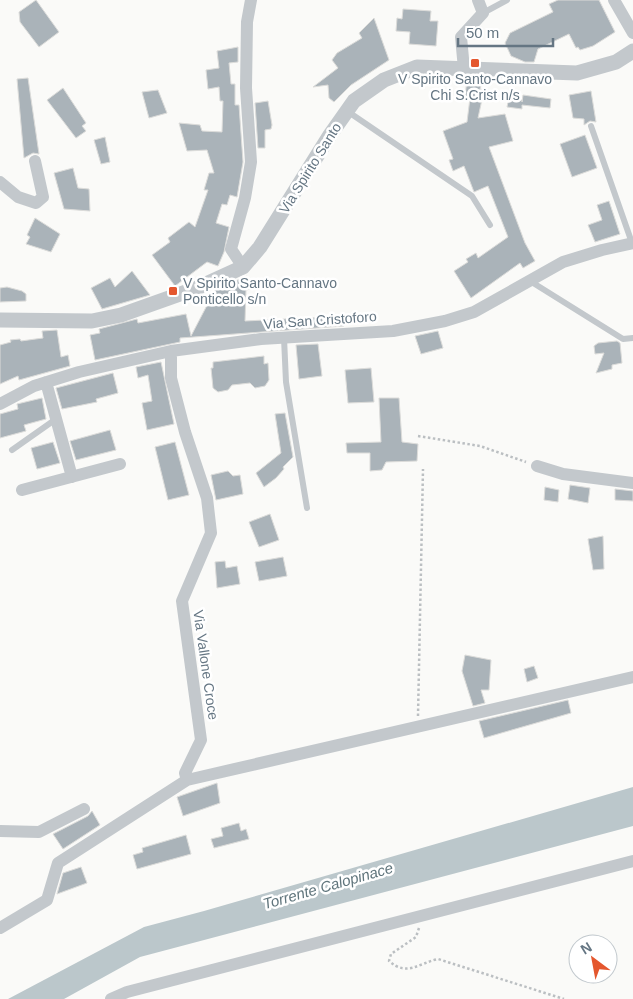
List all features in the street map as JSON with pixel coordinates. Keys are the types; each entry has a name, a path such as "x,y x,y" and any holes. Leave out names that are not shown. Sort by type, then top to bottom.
{"street":[{"path":"243,267 232,249 245,198 250,162 246,88 247,22 251,0"},
{"path":"464,69 460,37 483,13 478,0"},
{"path":"614,0 633,34"},
{"name":"Via Spirito Santo","path":"0,320 92,321 121,315 197,288 243,267 260,248 354,101 384,80 417,67 577,73 616,62 633,51"},
{"path":"0,182 18,197 36,203 43,197 35,161"},
{"name":"Via San Cristoforo","path":"0,404 34,386 46,382 171,351 284,338 393,330 445,322 474,312 563,262 633,243"},
{"name":"Via Vallone Croce","path":"171,351 171,378 185,432 207,498 211,533 182,600 201,740 185,773 187,780"},
{"path":"46,382 72,477"},
{"path":"22,490 120,464"},
{"path":"537,466 563,474 633,482"},
{"path":"0,928 47,900 58,863 187,780 633,677"},
{"path":"0,831 39,832 84,809"},
{"path":"111,999 127,992 633,861"}],"lane":[{"path":"483,13 507,0"},
{"path":"347,111 472,196 490,224"},
{"path":"591,126 633,243"},
{"path":"530,281 623,339 633,338"},
{"path":"284,338 286,382 307,508"},
{"path":"12,450 56,419"}],"path":[{"path":"418,436 480,446 537,466"},
{"path":"418,727 423,469"},
{"path":"419,917 419,927 416,936 391,954 389,961 396,967 404,970 415,969 426,962 438,959 564,999"}],"water":[{"name":"Torrente Calopinace","path":"633,787 633,826 140,957 64,999 8,999 144,927"}],"building":[{"path":"36,0 59,32 39,47 20,22 19,12"},
{"path":"558,0 599,0 615,32 593,46 580,50 578,47 576,48 569,34 538,49 534,62 525,62 511,56 505,43 510,33 553,12 549,4"},
{"path":"403,9 431,11 430,21 438,21 436,46 409,44 410,32 396,31 397,18 402,19"},
{"path":"374,18 389,60 351,85 334,102 329,98 328,85 313,87 338,68 332,60 337,53 362,38 359,33"},
{"path":"238,47 238,62 229,63 231,84 235,84 235,105 239,105 243,162 237,197 230,195 227,205 222,204 216,223 229,227 224,252 218,266 207,262 175,286 152,255 170,242 168,238 189,222 195,227 208,190 204,190 209,173 214,173 207,150 187,151 179,123 200,125 202,131 222,132 223,101 220,101 219,87 208,89 206,70 219,68 217,51"},
{"path":"28,78 39,154 33,153 24,158 17,79"},
{"path":"467,78 481,79 482,82 480,89 484,90 478,118 505,114 513,141 489,147 525,243 535,261 523,268 520,263 471,298 454,271 468,262 466,259 476,253 478,258 508,237 488,186 474,192 464,166 453,171 449,160 453,159 443,131 467,122 470,98 465,98"},
{"path":"63,88 86,123 82,126 86,131 76,138 47,100"},
{"path":"158,90 167,113 149,118 142,92"},
{"path":"591,91 596,122 590,121 584,125 584,119 573,118 569,95"},
{"path":"523,95 551,99 550,108 522,105 522,109 507,107 509,97 522,100 522,102"},
{"path":"268,101 272,125 271,129 265,130 265,148 258,148 255,103"},
{"path":"585,135 597,168 572,177 560,144"},
{"path":"105,137 110,162 101,164 94,140"},
{"path":"73,168 78,188 89,189 90,211 64,209 54,173"},
{"path":"609,201 620,234 595,242 588,225 602,220 597,205"},
{"path":"35,218 60,234 51,252 26,244 30,237 27,235"},
{"path":"132,271 150,295 102,309 91,288 110,278 115,287"},
{"path":"247,276 251,289 246,290 245,321 344,316 344,326 180,338 180,342 95,360 90,335 100,333 99,329 137,319 138,323 186,314 191,336 215,290"},
{"path":"7,287 22,291 26,294 26,301 0,302 0,288"},
{"path":"57,330 61,357 68,355 70,366 19,380 18,376 0,384 0,345 11,342 10,340 20,339 21,341 43,338 42,331"},
{"path":"438,331 443,348 421,354 415,336"},
{"path":"617,341 620,343 622,363 612,365 612,369 596,373 604,353 595,354 594,346 598,343"},
{"path":"318,344 322,376 299,379 296,345"},
{"path":"264,356 264,364 268,363 269,380 265,386 255,388 250,383 232,385 228,390 218,392 213,388 211,368 213,368 213,362"},
{"path":"161,362 174,424 147,430 142,403 152,401 148,375 138,378 136,367"},
{"path":"371,368 374,402 348,403 345,370"},
{"path":"113,373 118,393 96,399 97,402 62,409 56,388"},
{"path":"42,398 46,419 24,425 26,431 0,438 0,414 18,409 17,404"},
{"path":"379,398 399,398 402,442 418,444 417,461 386,462 382,470 370,471 370,453 347,453 346,443 381,442"},
{"path":"285,413 293,457 276,478 264,487 256,473 281,453 275,414"},
{"path":"110,430 116,450 76,460 70,441"},
{"path":"53,442 60,463 37,469 31,448"},
{"path":"175,442 189,495 168,500 155,447"},
{"path":"228,471 233,476 240,475 243,494 216,500 211,475"},
{"path":"570,485 590,488 588,503 568,499"},
{"path":"545,487 559,490 558,502 544,500"},
{"path":"615,489 633,491 633,501 615,500"},
{"path":"270,514 279,540 259,547 249,522"},
{"path":"603,536 604,569 593,570 588,539"},
{"path":"283,557 287,576 259,581 255,562"},
{"path":"225,561 226,568 237,566 240,584 217,588 215,562"},
{"path":"465,655 491,660 489,690 481,690 485,703 473,706 462,671"},
{"path":"534,666 538,678 527,682 524,669"},
{"path":"568,700 571,713 484,738 479,721"},
{"path":"217,783 220,803 183,816 177,797"},
{"path":"92,811 100,825 63,849 53,834 88,816"},
{"path":"239,823 241,831 246,829 249,839 214,848 211,839 223,836 221,828"},
{"path":"186,835 191,854 137,869 133,855 143,852 142,848"},
{"path":"81,867 87,883 57,894 63,873"}],"place":[{"name":"V Spirito Santo-Cannavo Chi S.Crist n/s","path":"475,63"},
{"name":"V Spirito Santo-Cannavo Ponticello s/n","path":"173,291"}]}
